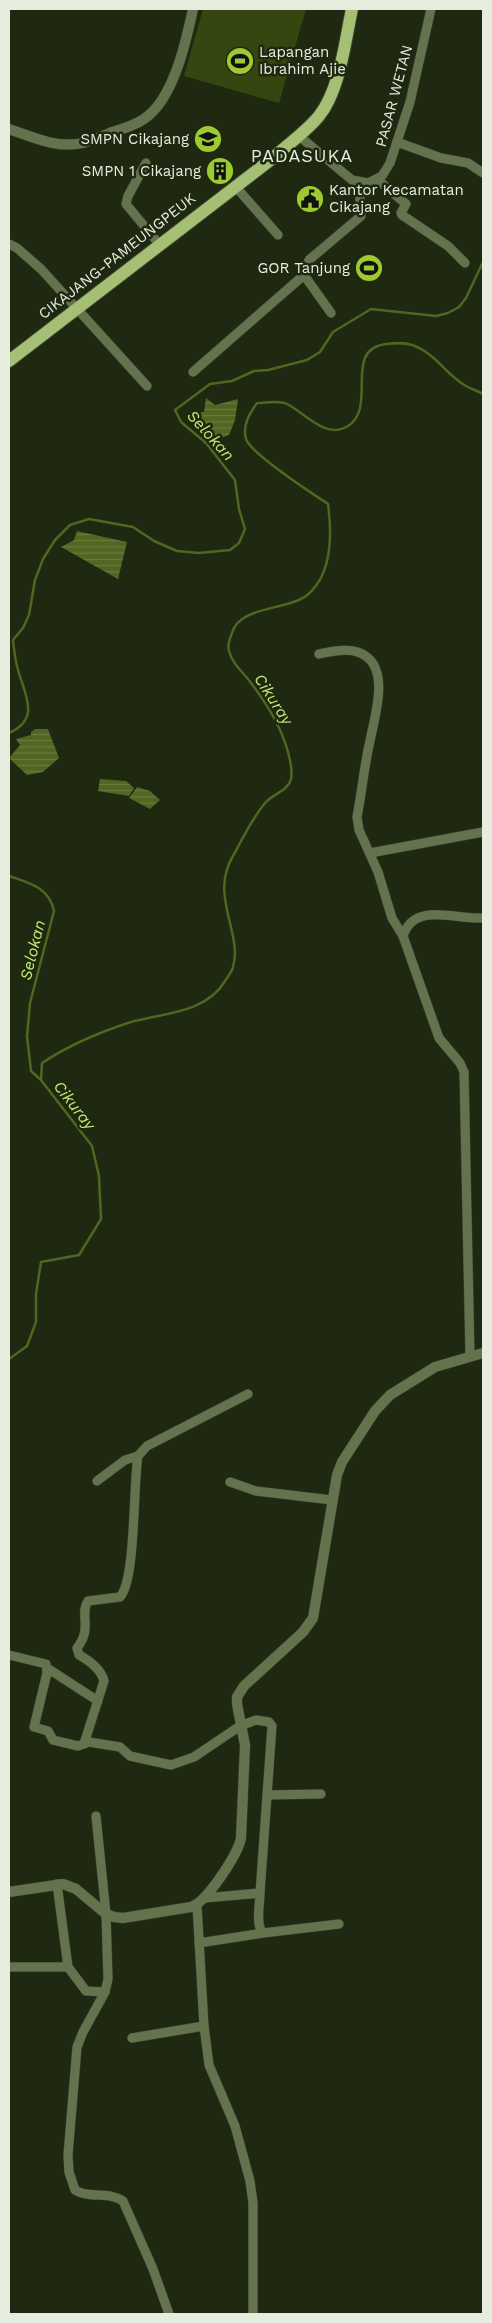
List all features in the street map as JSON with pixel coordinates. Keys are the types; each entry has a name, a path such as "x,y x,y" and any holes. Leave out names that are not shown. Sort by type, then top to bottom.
{"main road":[{"name":"CIKAJANG-PAMEUNGPEUK","path":"9,361 299,136 318,116 329,99 352,9"}],"street":[{"path":"9,129 50,143 67,145 83,143 144,120 155,110 169,86 182,56 193,9"},
{"name":"PASAR WETAN","path":"378,180 390,163 397,142 417,72 430,9"},
{"path":"299,136 325,160 358,183 378,180 406,204 400,213 402,215 448,246 465,263"},
{"path":"397,142 441,158 468,163 483,173"},
{"path":"146,164 128,196 126,204 159,244"},
{"path":"193,372 304,275 308,260 361,216 358,183"},
{"path":"235,186 278,235"},
{"path":"9,244 17,248 41,269 147,386"},
{"path":"304,275 331,313"},
{"path":"319,654 348,650 358,652 367,656 376,671 379,688 378,708 370,740 358,817 359,830 378,872 392,918 403,936 441,1043 460,1063 464,1072 470,1356"},
{"path":"370,853 483,832"},
{"path":"403,936 408,926 423,915 483,918"},
{"path":"9,1892 57,1884 70,1886 106,1914 123,1918 197,1905 205,1898 240,1844 245,1745 237,1704 240,1691 303,1632 313,1618 339,1468 379,1406 390,1395 435,1367 483,1353"},
{"path":"98,1480 125,1460 138,1456 147,1446 248,1394"},
{"path":"84,1744 104,1682 102,1673 79,1655 77,1648 85,1634 85,1607 88,1601 120,1597 125,1588 130,1561 138,1456"},
{"path":"230,1482 256,1491 332,1500"},
{"path":"9,1655 46,1664 47,1668 98,1701"},
{"path":"47,1668 34,1727 48,1731 52,1740 78,1746 89,1742 120,1747 130,1756 171,1765 194,1757 240,1726 256,1720 269,1722 272,1726 259,1923 263,1933"},
{"path":"267,1795 321,1794"},
{"path":"96,1816 106,1914 109,1973 105,1992 82,2032 77,2047 68,2155 69,2172 75,2190 80,2193 104,2194 123,2201 153,2268 169,2314"},
{"path":"57,1884 68,1968 86,1991 105,1992"},
{"path":"205,1898 260,1893"},
{"path":"197,1905 204,2026 209,2065 235,2126 250,2181 253,2203 253,2314"},
{"path":"199,1943 339,1924"},
{"path":"9,1968 68,1968"},
{"path":"132,2038 204,2026"}],"shaded area":[{"name":"Lapangan Ibrahim Ajie","path":"203,9 306,9 279,103 184,76"},
{"path":"206,398 215,405 238,399 235,420 229,435 215,440 195,413 204,412"},
{"path":"77,531 127,542 118,579 61,547 74,540"},
{"path":"35,729 48,729 59,758 43,772 27,775 9,758 20,745 16,739 31,735 31,732"},
{"path":"100,779 126,781 134,788 129,796 98,791"},
{"path":"137,787 150,791 160,800 150,809 129,798"}],"waterway":[{"name":"Selokan","path":"9,733 19,727 25,721 28,714 27,697 16,662 13,640 23,628 29,615 35,580 43,559 55,540 70,525 89,519 133,527 154,541 177,551 199,553 230,550 239,543 245,529 239,509 235,480 206,443 181,422 175,410 210,384 232,381 254,371 268,370 307,360 320,352 333,332 371,309 436,316 448,313 459,307 466,298 483,262"},
{"name":"Cikuray","path":"9,1359 27,1346 36,1322 36,1294 41,1262 79,1255 101,1219 99,1176 92,1146 41,1080 42,1063 63,1050 96,1035 131,1022 170,1014 196,1006 217,992 232,971 235,954 225,900 224,885 227,871 233,856 256,815 269,799 287,787 292,776 290,758 285,742 273,716 263,699 238,668 228,649 236,624 244,618 254,613 298,601 315,587 326,566 329,553 330,528 328,504 283,473 250,446 245,434 249,415 257,403 281,402 294,408 324,428 332,430 348,426 356,417 360,406 363,367 366,356 373,348 393,343 409,344 428,353 452,376 483,394"},
{"name":"Selokan","path":"9,876 31,884 43,891 48,896 54,911 30,1003 27,1036 31,1071 41,1080"}],"place":[{"name":"Lapangan Ibrahim Ajie","path":"240,61"},
{"name":"SMPN Cikajang","path":"208,139"},
{"name":"SMPN 1 Cikajang","path":"220,171"},
{"name":"Kantor Kecamatan Cikajang","path":"310,199"},
{"name":"GOR Tanjung","path":"369,268"}],"district":[{"name":"PADASUKA","path":"302,156"}]}
